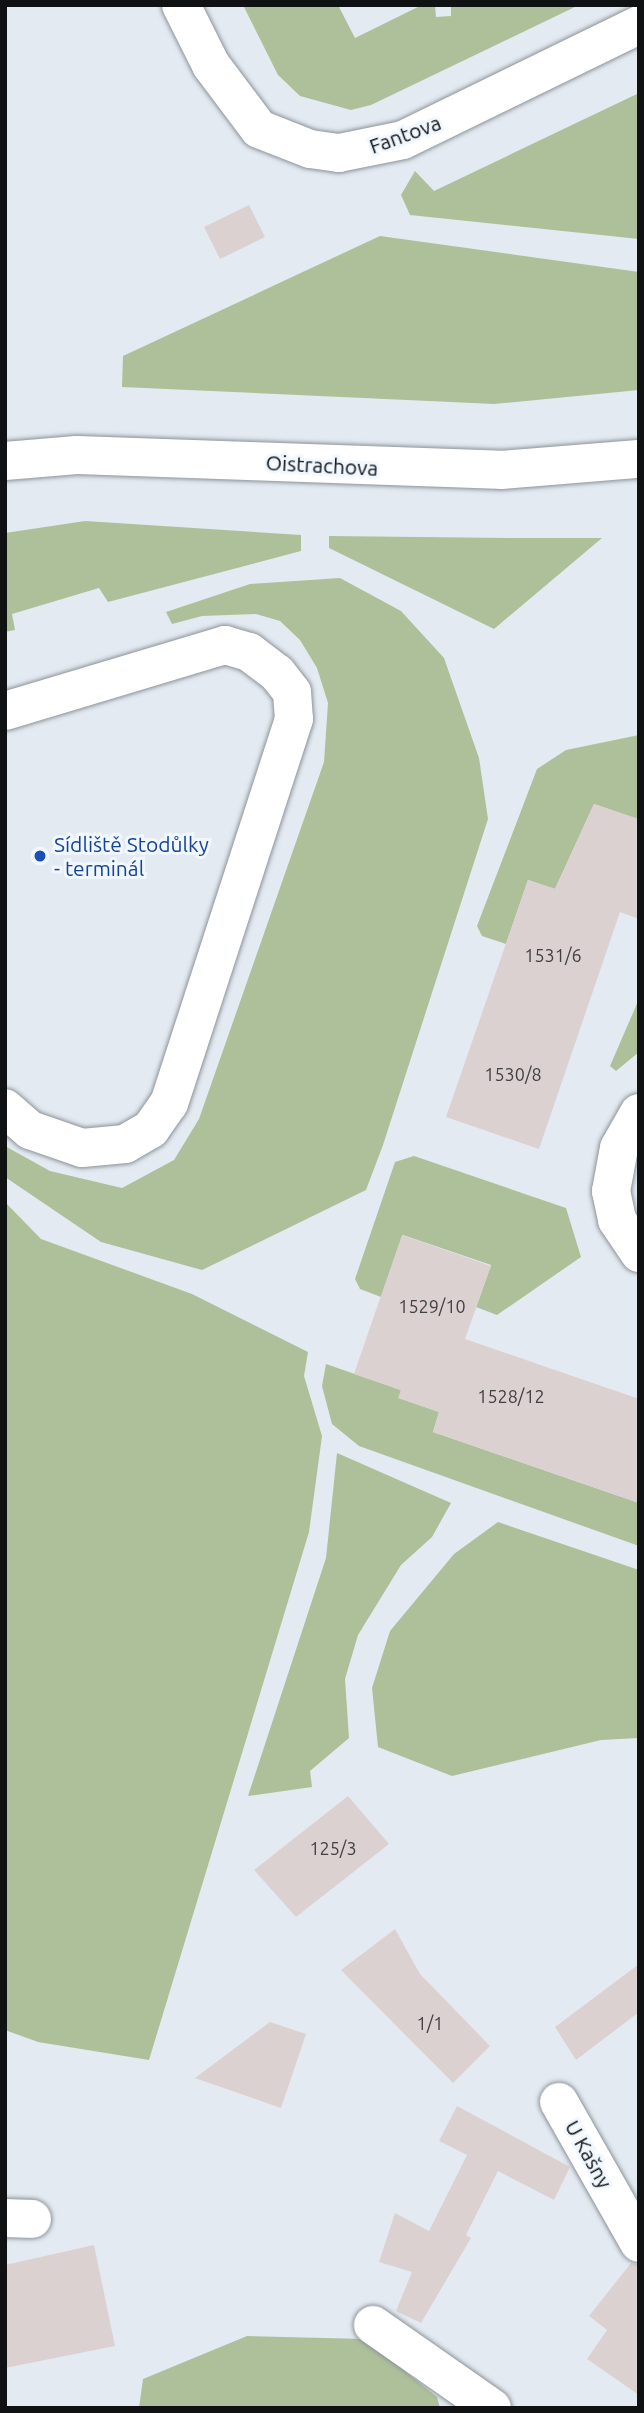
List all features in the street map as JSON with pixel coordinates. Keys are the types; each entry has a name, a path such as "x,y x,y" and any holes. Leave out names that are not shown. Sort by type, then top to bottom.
{"street":[{"name":"Fantova","path":"181,5 211,65 260,130 298,146 340,153 403,140 639,24"},
{"name":"Oistrachova","path":"5,461 77,455 501,470 639,459"},
{"path":"5,711 225,645 249,652 277,673 292,692 294,719 169,1103 151,1129 125,1144 82,1148 30,1130 5,1108"},
{"path":"639,1113 619,1148 611,1191 617,1220 639,1253"},
{"name":"U Kašny","path":"559,2102 639,2244"},
{"path":"373,2325 492,2408"}],"green space":[{"path":"243,5 338,5 355,38 422,5 435,5 436,17 451,16 451,5 579,5 371,105 351,110 300,96 278,75"},
{"path":"639,93 639,239 410,215 401,195 415,171 434,191"},
{"path":"380,236 639,272 639,390 494,404 122,387 123,356"},
{"path":"85,521 301,535 301,551 108,602 99,588 12,614 15,630 5,632 5,533"},
{"path":"329,536 602,538 494,629 329,548"},
{"path":"340,578 401,611 444,658 479,758 488,819 383,1145 366,1190 202,1270 101,1242 5,1177 5,1146 50,1171 122,1188 174,1160 199,1119 324,762 328,703 317,668 300,640 280,621 256,614 202,616 172,624 166,612 250,584"},
{"path":"639,735 639,829 634,818 594,804 555,889 528,880 506,944 482,936 477,926 537,769 566,750"},
{"path":"639,999 639,1052 616,1071 610,1066"},
{"path":"414,1156 566,1208 581,1257 497,1315 476,1307 491,1265 403,1235 389,1300 360,1289 355,1279 395,1162"},
{"path":"5,1202 41,1239 192,1294 308,1352 304,1376 322,1436 309,1532 149,2060 38,2042 5,2030"},
{"path":"326,1364 401,1390 399,1398 439,1412 433,1432 639,1503 639,1546 359,1446 332,1424 322,1386"},
{"path":"337,1453 451,1503 432,1537 401,1565 358,1635 345,1679 349,1738 310,1771 312,1787 248,1796 326,1558"},
{"path":"498,1522 639,1570 639,1738 601,1740 452,1776 378,1747 372,1688 390,1631 454,1554"},
{"path":"247,2336 365,2339 437,2397 440,2408 139,2408 143,2379"}],"building":[{"path":"249,205 265,237 220,259 204,227"},
{"path":"594,804 639,819 639,919 620,912 539,1149 446,1117 528,880 555,889"},
{"path":"402,1235 491,1266 465,1339 639,1399 639,1503 433,1432 439,1412 398,1398 401,1390 354,1374"},
{"path":"348,1796 389,1844 296,1917 254,1870"},
{"path":"395,1929 420,1974 490,2046 453,2083 341,1970"},
{"path":"639,1964 639,2012 576,2060 555,2027"},
{"path":"270,2022 306,2034 281,2108 195,2078"},
{"path":"457,2106 570,2167 554,2200 498,2171 466,2235 471,2238 421,2323 396,2311 412,2272 379,2262 395,2213 429,2231 467,2155 439,2141"},
{"path":"94,2245 115,2346 5,2368 5,2265"},
{"path":"631,2263 639,2265 639,2395 587,2359 607,2330 589,2316"}],"place":[{"name":"Sídliště Stodůlky - terminál","path":"40,856"}]}
